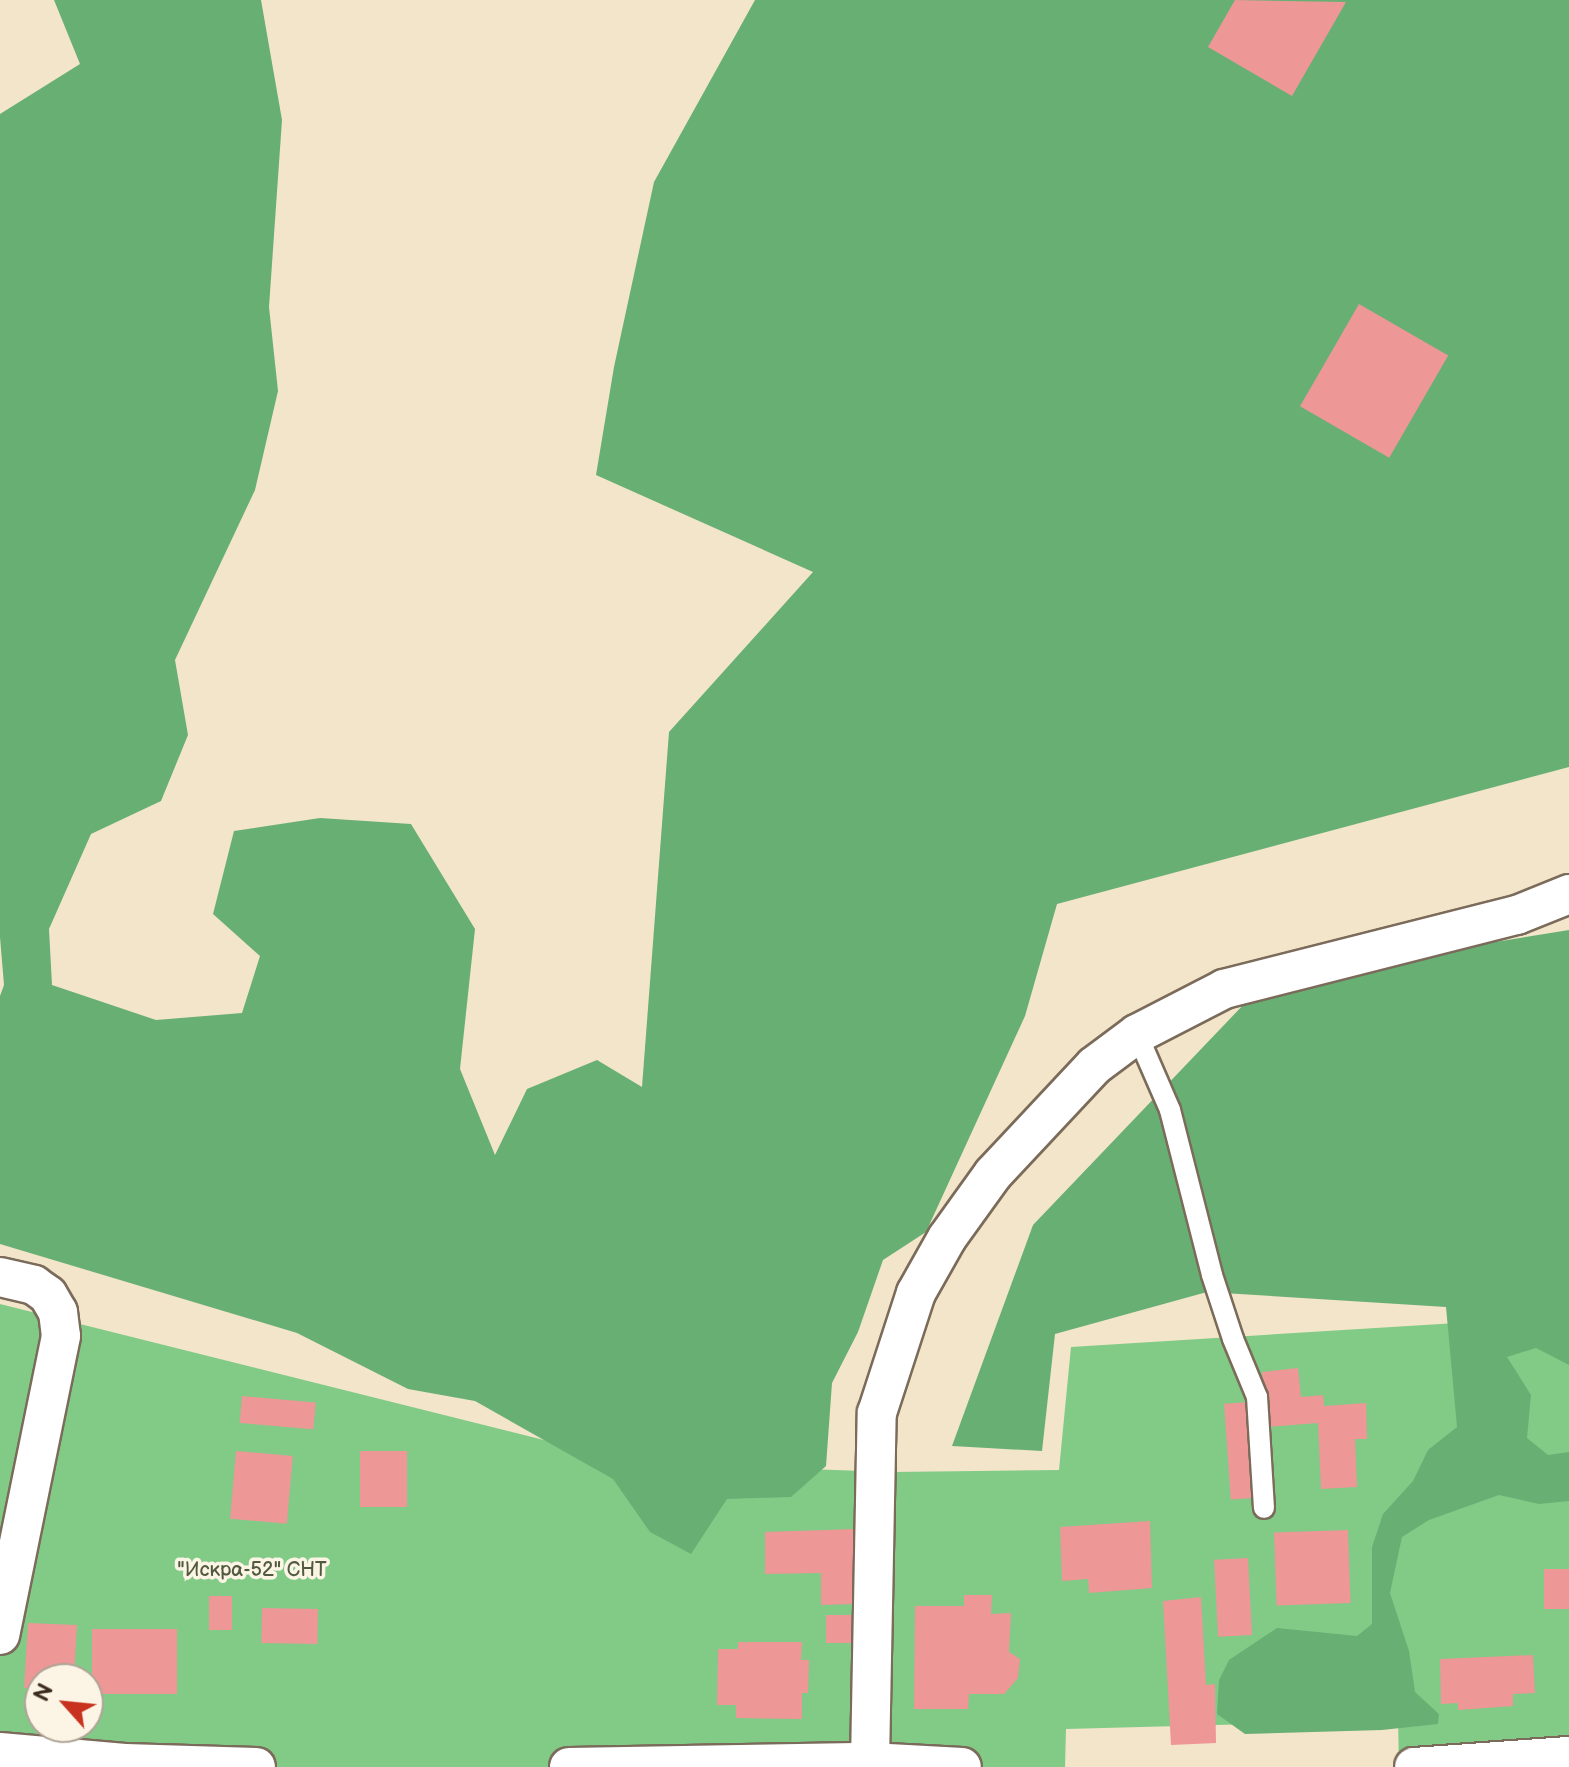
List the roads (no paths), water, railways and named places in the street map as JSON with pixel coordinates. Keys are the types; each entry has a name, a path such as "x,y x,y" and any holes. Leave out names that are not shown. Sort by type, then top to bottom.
{"street":[{"path":"870,1762 877,1413 916,1293 947,1238 993,1174 1094,1066 1137,1034 1224,989 1517,915 1569,894"},
{"path":"0,1277 34,1285 48,1295 58,1312 61,1336 0,1635"},
{"path":"0,1752 125,1763 256,1767"},
{"path":"1414,1767 1569,1756"},
{"path":"569,1767 870,1762 962,1767"}],"lane":[{"path":"1137,1034 1170,1110 1212,1275 1233,1339 1257,1397 1264,1508"}],"park label":[{"name":"\"Искра-52\" СНТ","path":"252,1570"}]}
